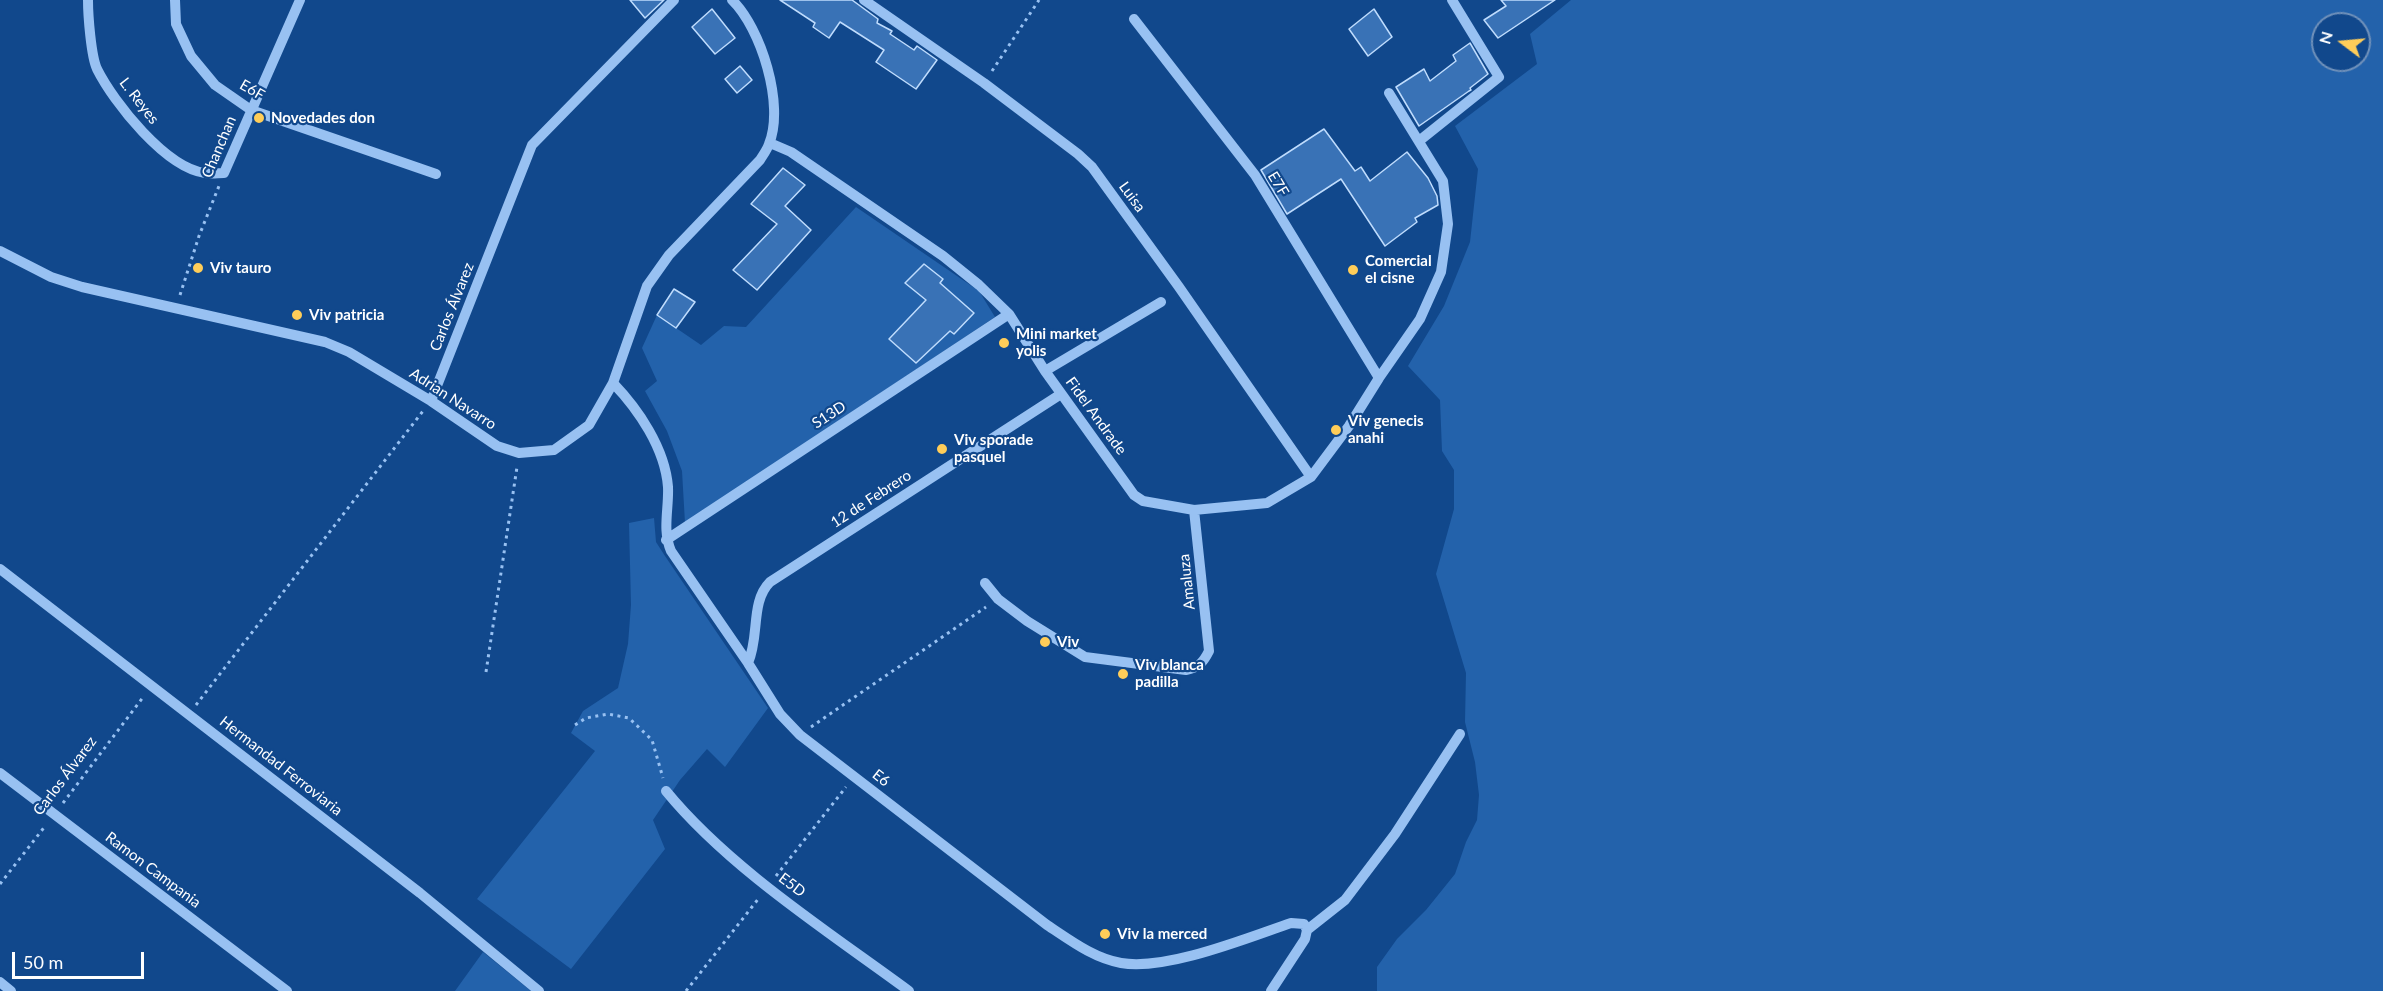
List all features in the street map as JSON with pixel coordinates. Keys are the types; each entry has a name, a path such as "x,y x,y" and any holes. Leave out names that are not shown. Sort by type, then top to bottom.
{"street":[{"name":"L. Reyes","path":"88,0 96,67 116,100 155,145 182,164 204,173 224,173"},
{"name":"E6F","path":"175,0 176,24 191,56 215,85 251,110 436,174"},
{"name":"Chanchan","path":"224,173 300,0"},
{"name":"Carlos Álvarez","path":"431,401 532,145 674,0"},
{"name":"Adrian Navarro","path":"0,251 51,277 82,287 325,342 349,352 431,401 497,446 519,453 554,450 589,425 613,383 647,286 669,255 760,160 770,143 774,119 770,74 758,42 742,10 732,0"},
{"name":"Luisa","path":"864,0 984,83 1092,167 1179,287 1311,477"},
{"path":"1419,141 1499,77 1452,0"},
{"name":"E7F","path":"1134,19 1255,175 1378,378"},
{"name":"Fidel Andrade","path":"770,143 791,152 943,256 979,285 1009,314 1045,371 1134,495 1143,501 1194,510 1268,503 1311,477 1349,426 1378,378 1420,319 1441,272 1448,224 1443,181 1389,93"},
{"path":"1045,371 1161,302"},
{"name":"S13D","path":"666,540 1009,314"},
{"path":"613,383 634,405 657,446 668,486 666,540"},
{"name":"12 de Febrero","path":"748,663 754,650 759,598 763,589 770,582 1061,394"},
{"name":"Amaluza","path":"998,599 1077,653 1093,659 1195,668 1204,661 1209,651 1194,510"},
{"name":"E6","path":"666,540 671,551 780,714 800,735 1047,925 1091,953 1122,963 1151,963 1209,951 1291,923 1304,924 1307,930"},
{"name":"Hermandad Ferroviaria","path":"0,569 420,893 539,991"},
{"path":"985,583 998,599"},
{"path":"1271,991 1305,939 1307,930 1345,900 1395,834 1460,734"},
{"name":"Ramon Campania","path":"0,773 287,991"},
{"name":"E5D","path":"666,791 690,820 768,886 909,991"},
{"path":"0,982 11,991"}],"path":[{"path":"984,83 1039,0"},
{"name":"Chanchan","path":"176,309 199,236 224,173"},
{"path":"190,714 431,401"},
{"path":"486,672 519,453"},
{"path":"800,735 998,599"},
{"name":"Carlos Álvarez","path":"0,884 152,685"},
{"path":"575,725 585,718 608,714 629,718 652,740 666,791"}],"shaded area":[{"path":"1571,0 2383,0 2383,991 1377,991 1377,967 1397,939 1426,910 1455,874 1466,842 1477,820 1479,795 1475,762 1465,722 1466,673 1436,574 1454,509 1454,470 1442,451 1440,400 1408,366 1444,306 1470,242 1478,169 1455,126 1537,64 1530,34"},
{"path":"856,207 979,291 995,317 685,523 682,471 667,431 645,391 657,381 642,348 657,315 701,345 724,326 746,327"},
{"path":"654,518 656,542 768,708 725,767 707,749 680,780 653,820 665,849 571,969 477,899 595,751 571,733 583,711 618,688 628,644 631,605 629,523"},
{"path":"483,952 531,991 455,991"}],"building":[{"path":"630,0 664,0 645,18"},
{"path":"780,0 852,0 878,19 877,23 892,31 890,34 914,50 917,46 937,60 916,89 876,62 884,50 840,22 829,38 813,27 815,23"},
{"path":"1501,0 1555,0 1498,38 1484,20 1506,6"},
{"path":"712,9 735,38 715,54 692,27"},
{"path":"1374,9 1392,37 1368,56 1349,29"},
{"path":"1470,43 1488,74 1470,88 1471,90 1419,126 1396,87 1424,69 1430,81 1456,61 1453,55"},
{"path":"740,66 752,80 737,93 725,79"},
{"path":"1324,129 1355,171 1361,167 1370,181 1407,152 1428,178 1437,196 1438,205 1415,218 1417,222 1385,246 1341,179 1287,214 1261,170"},
{"path":"783,168 805,185 785,206 811,230 757,290 733,270 777,224 751,204"},
{"path":"924,264 943,279 940,283 974,313 954,334 950,331 916,363 889,339 926,300 905,283"},
{"path":"674,289 695,302 676,328 657,315"}],"place":[{"name":"Novedades don","path":"259,118"},
{"name":"Viv tauro","path":"198,268"},
{"name":"Comercial el cisne","path":"1353,270"},
{"name":"Viv patricia","path":"297,315"},
{"name":"Mini market yolis","path":"1004,343"},
{"name":"Viv genecis anahi","path":"1336,430"},
{"name":"Viv sporade pasquel","path":"942,449"},
{"name":"Viv","path":"1045,642"},
{"name":"Viv blanca padilla","path":"1123,674"},
{"name":"Viv la merced","path":"1105,934"}]}
